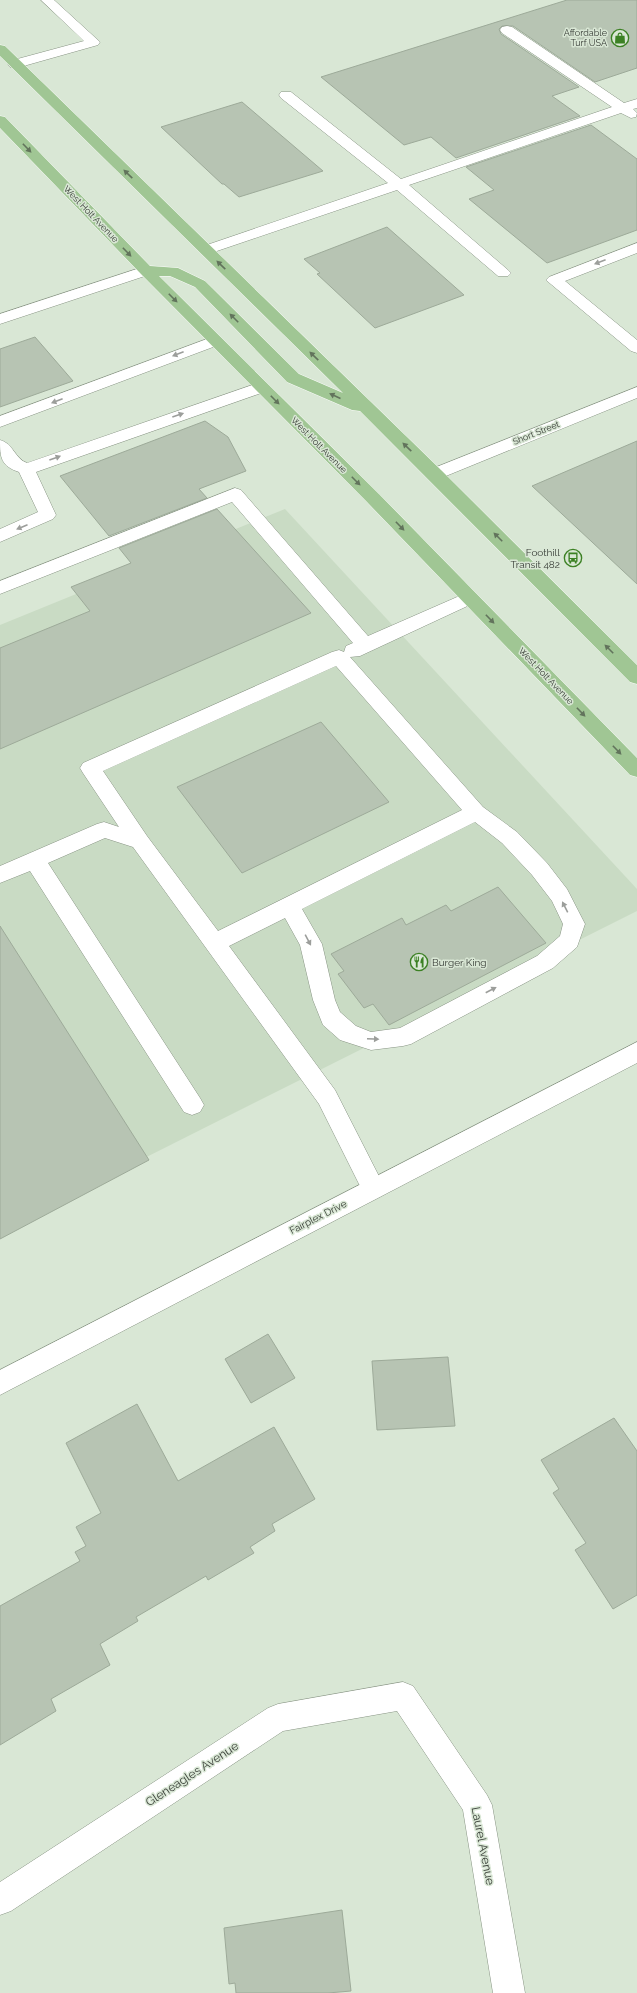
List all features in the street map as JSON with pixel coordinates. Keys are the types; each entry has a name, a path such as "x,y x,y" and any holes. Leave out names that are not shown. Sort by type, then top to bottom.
{"main road":[{"path":"0,49 435,474 637,677"},
{"name":"West Holt Avenue","path":"0,120 146,271 470,598 637,770"},
{"path":"146,271 173,271 200,284 293,378 370,412"}],"street":[{"path":"15,64 93,42 47,0"},
{"path":"507,30 637,118"},
{"path":"286,94 400,185 503,273"},
{"path":"206,250 637,103"},
{"path":"637,248 554,280 637,348"},
{"path":"0,319 146,271"},
{"path":"0,422 215,341"},
{"path":"14,468 261,386"},
{"name":"Short Street","path":"435,474 637,392"},
{"path":"0,445 14,468 46,511 47,515 0,536"},
{"path":"0,588 235,494 365,645"},
{"path":"373,1188 326,1097 144,846 90,768 470,598"},
{"path":"289,906 311,944 324,1000 331,1018 348,1034 371,1041 403,1037 545,962 569,941 574,924 558,892 528,857 497,826 476,812 339,657"},
{"path":"214,943 476,812"},
{"path":"0,876 104,830 141,842 144,846"},
{"path":"35,861 192,1105"},
{"name":"Fairplex Drive","path":"0,1383 637,1052"},
{"name":"Gleneagles Avenue","path":"0,1900 278,1718 403,1696"},
{"name":"Laurel Avenue","path":"403,1696 477,1805 509,1993"}],"shaded area":[{"path":"285,509 637,889 637,911 7,1227 0,1220 0,625"}],"building":[{"path":"567,0 637,0 637,68 595,82 513,26 502,26 499,29 501,34 579,87 552,96 580,116 456,158 431,137 404,145 321,77"},
{"path":"242,102 323,171 239,197 224,184 222,184 161,127"},
{"path":"591,125 637,159 637,230 547,263 469,199 494,190 466,167"},
{"path":"387,227 464,295 375,328 317,274 320,273 304,259"},
{"path":"35,337 73,381 0,407 0,349"},
{"path":"205,421 228,437 246,471 199,489 207,498 109,536 60,476"},
{"path":"637,441 637,584 532,486"},
{"path":"217,509 311,613 0,749 0,648 90,611 71,587 131,563 119,548"},
{"path":"321,722 389,802 242,873 177,787"},
{"path":"498,887 546,943 389,1025 373,1004 364,1008 338,974 344,971 331,954 402,918 406,925 446,905 451,911"},
{"path":"0,926 149,1160 0,1239"},
{"path":"268,1334 295,1378 251,1403 225,1359"},
{"path":"448,1357 455,1426 377,1430 372,1361"},
{"path":"137,1404 178,1481 274,1427 315,1499 272,1524 275,1531 250,1547 254,1553 208,1580 206,1576 136,1617 138,1621 100,1644 110,1665 51,1699 56,1711 0,1745 0,1606 80,1561 75,1552 86,1546 76,1527 101,1513 66,1443"},
{"path":"614,1418 637,1451 637,1595 613,1609 575,1550 586,1543 553,1493 559,1489 541,1460"},
{"path":"342,1910 351,1991 328,1993 236,1993 235,1983 229,1984 224,1928"}],"place":[{"name":"Affordable Turf USA","path":"620,38"},
{"name":"Foothill Transit 482","path":"573,558"},
{"name":"Burger King","path":"419,962"}]}
